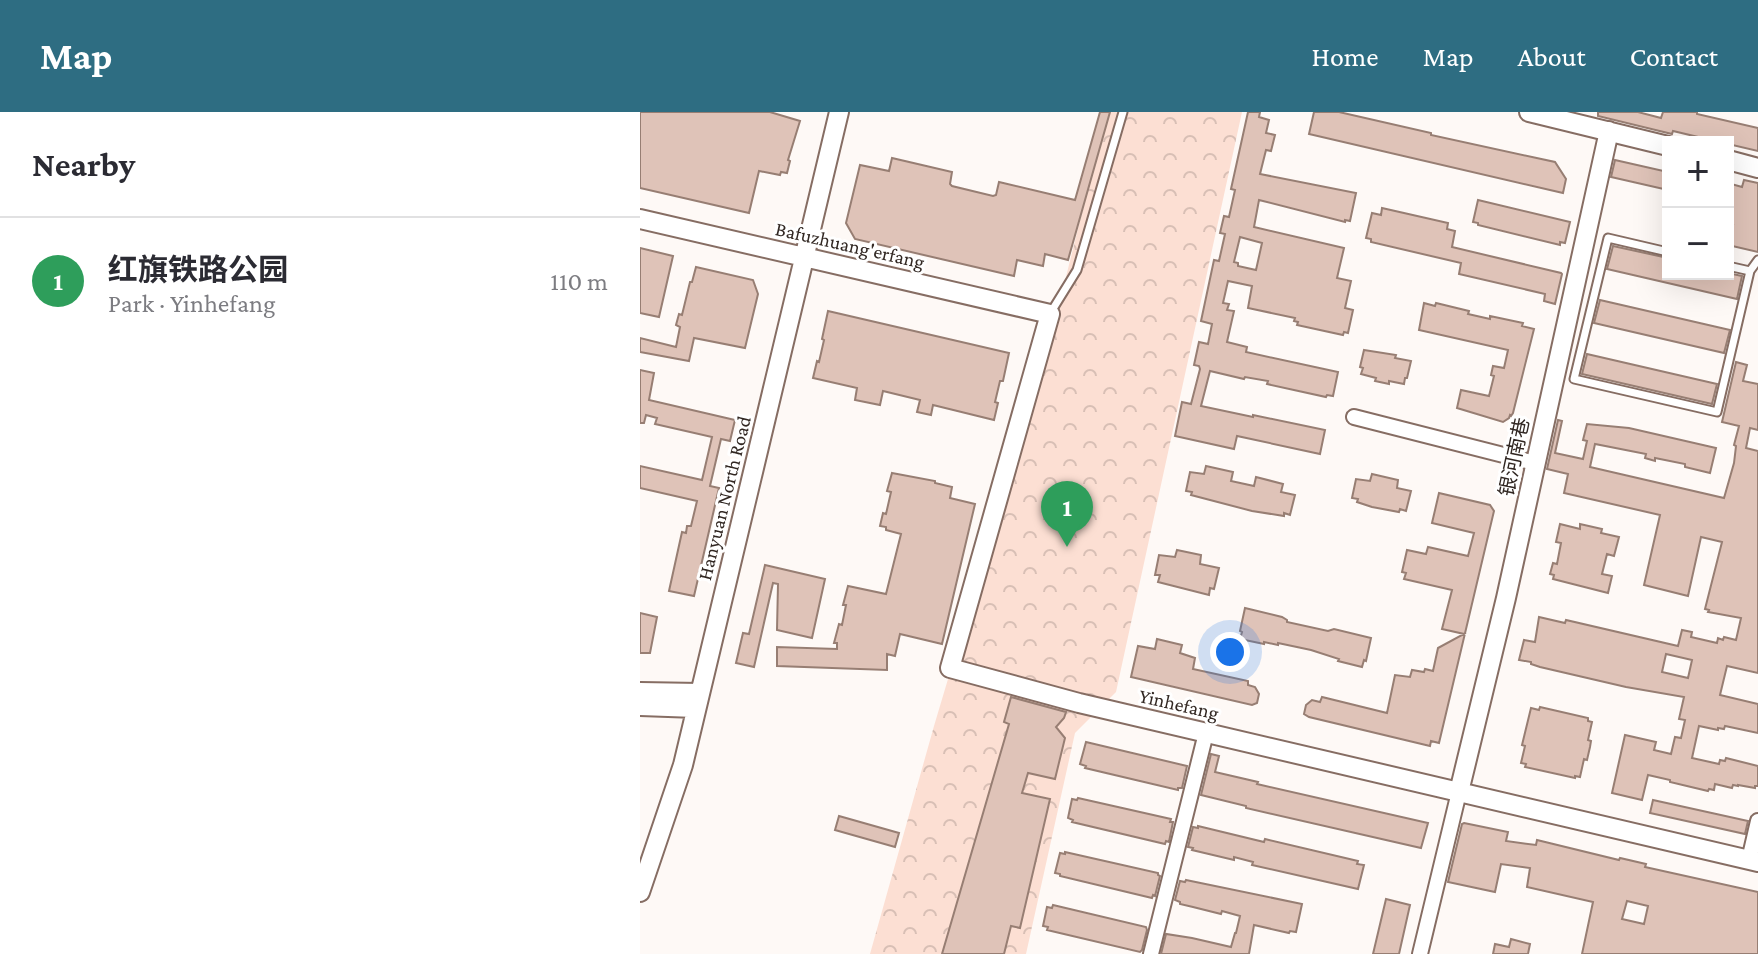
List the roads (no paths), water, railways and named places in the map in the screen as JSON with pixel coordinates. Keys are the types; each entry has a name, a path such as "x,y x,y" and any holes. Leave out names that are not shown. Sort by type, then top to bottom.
{"street":[{"name":"Hanyuan North Road","path":"640,892 683,765 839,112"},
{"path":"1529,112 1662,144"},
{"name":"银河南巷","path":"1459,792 1506,598 1609,131"},
{"path":"1734,162 1758,168"},
{"name":"Bafuzhuang'erfang","path":"640,219 1050,314"},
{"name":"Yinhefang","path":"1050,314 950,668 1079,703 1753,861"},
{"path":"1354,417 1535,463"},
{"path":"640,692 698,701"},
{"path":"640,706 698,701"},
{"path":"1151,954 1206,733"},
{"path":"1420,954 1459,792"},
{"path":"1753,861 1758,821"}],"lane":[{"path":"1050,314 1077,270 1123,112"},
{"path":"1662,251 1608,238 1574,379 1717,412 1750,271 1758,260"},
{"path":"1734,267 1750,271"}],"place":[{"name":"红旗铁路公园","path":"1067,547"}]}
